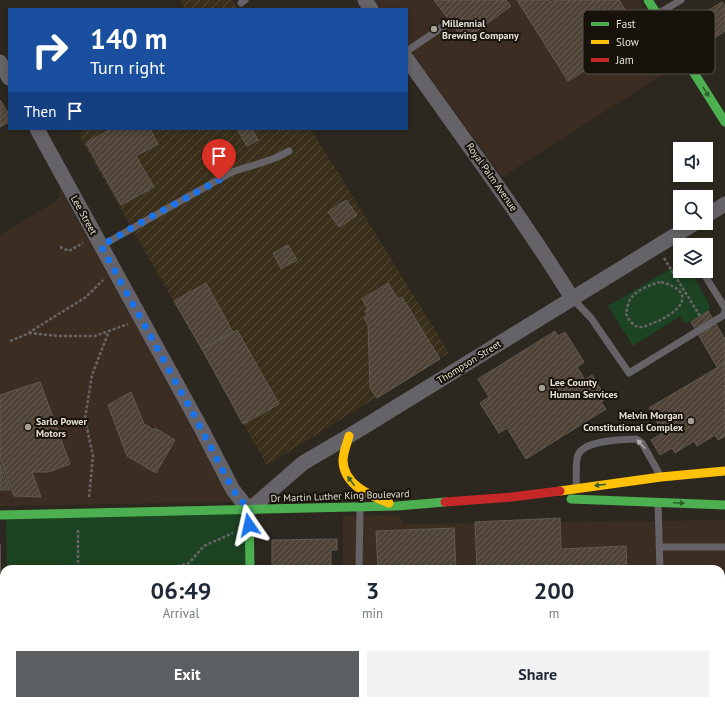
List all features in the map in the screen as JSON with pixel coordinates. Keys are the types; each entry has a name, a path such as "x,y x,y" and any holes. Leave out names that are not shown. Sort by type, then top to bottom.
{"main road":[{"path":"648,0 654,10"},
{"path":"695,74 725,122"},
{"path":"349,436 344,452 343,462 349,480 366,494 397,506"},
{"name":"Dr Martin Luther King Boulevard","path":"0,515 87,513 249,518 360,507 397,506 512,497 661,477 725,471"},
{"path":"668,486 697,480 725,478"},
{"path":"658,502 660,492"},
{"name":"Dr Martin Luther King Boulevard","path":"512,497 725,505"},
{"path":"249,518 250,565"}],"street":[{"name":"Royal Palm Avenue","path":"408,60 507,199 550,262 572,298"},
{"path":"0,62 8,76"},
{"name":"Lee Street","path":"38,130 249,518"},
{"path":"713,212 725,204"},
{"name":"Thompson Street","path":"683,238 689,230"},
{"name":"Thompson Street","path":"249,518 303,463 572,298 673,244"}],"lane":[{"path":"664,10 681,0"},
{"path":"408,50 447,24"},
{"path":"98,240 147,219 232,172 281,156 289,151"},
{"path":"572,298 591,318 629,373 724,315 725,309 706,278"},
{"path":"576,488 578,455 581,450 595,443 636,439 642,443 661,477"},
{"path":"658,502 660,565"},
{"path":"359,565 360,507"},
{"path":"659,547 725,547"}],"path":[{"path":"60,247 70,250 98,240"},
{"path":"663,256 700,316"},
{"path":"10,341 28,333 86,297 114,270"},
{"path":"662,282 676,288 680,292 682,295 682,302 679,308 658,321 642,327 634,325 628,319 626,314 630,299 654,284 662,282"},
{"path":"28,333 58,336 95,336 127,325 140,316"},
{"path":"87,513 93,456 85,419 92,375 108,331"},
{"path":"78,513 78,565"},
{"path":"182,565 189,563 204,546 249,518"}],"shaded area":[{"path":"180,0 232,0 237,8 184,8"},
{"path":"375,0 638,0 644,10 583,10 583,74 663,74 502,177 408,46 408,8 380,8"},
{"path":"84,130 312,130 449,353 267,465 78,134"},
{"path":"61,190 232,502 0,506 0,235 56,201 59,197 59,191"},
{"path":"399,515 404,524 725,520 725,565 343,565 343,516"}],"green space":[{"path":"673,267 673,278 695,278 708,302 710,310 685,324 680,316 633,346 608,306"},
{"path":"249,510 250,565 7,565 6,515"}],"building":[{"path":"434,0 506,0 511,6 464,40"},
{"path":"517,0 550,0 551,2 554,0 619,0 625,10 583,10 583,72 568,81"},
{"path":"722,2 725,6 725,31 715,38 715,10 709,10"},
{"path":"0,100 8,112 8,123 0,127"},
{"path":"109,130 151,130 158,144 136,156 154,187 121,205 86,143"},
{"path":"238,130 253,130 258,140 247,146"},
{"path":"346,200 357,215 339,227 328,212"},
{"path":"288,245 297,260 281,269 273,253"},
{"path":"206,283 233,332 202,349 174,301"},
{"path":"388,283 398,299 402,297 440,359 377,398 370,388 368,324 364,318 368,315 365,311 368,309 362,299"},
{"path":"708,311 725,339 725,363 717,367 691,322"},
{"path":"237,330 279,404 243,424 202,349"},
{"name":"Lee County Human Services","path":"555,331 558,336 565,332 584,362 577,367 585,380 592,375 606,398 601,402 606,409 526,459 507,428 499,433 480,403 489,397 478,379"},
{"name":"Melvin Morgan Constitutional Complex","path":"725,363 725,436 718,440 715,435 697,446 694,441 675,453 672,448 660,455 651,440 663,433 649,408"},
{"name":"Sarlo Power Motors","path":"40,382 70,464 48,472 32,472 41,497 14,496 0,459 0,395"},
{"path":"131,392 144,424 154,430 155,428 175,440 156,473 127,456 108,405"},
{"path":"0,464 10,490 0,490"},
{"path":"560,518 561,549 626,546 627,565 477,565 475,522"},
{"path":"454,528 456,565 378,565 376,531"},
{"path":"337,539 337,550 331,550 331,565 272,565 272,540"}],"traffic: fast":[{"path":"648,0 654,10"},
{"path":"695,74 725,122"},
{"path":"571,499 725,505"},
{"path":"0,515 397,506 445,502"},
{"path":"249,510 250,565"}],"traffic: slow":[{"path":"349,436 344,451 343,461 344,469 348,477 366,493 389,503"},
{"path":"560,491 661,477 725,471"}],"traffic: jam":[{"path":"445,502 512,497 560,491"}],"place":[{"name":"Millennial Brewing Company","path":"434,29"},
{"name":"Lee County Human Services","path":"542,388"},
{"name":"Melvin Morgan Constitutional Complex","path":"691,421"},
{"name":"Sarlo Power Motors","path":"28,427"}],"route":[{"path":"219,180 101,246 195,417 233,490 249,510 249,525"}]}
